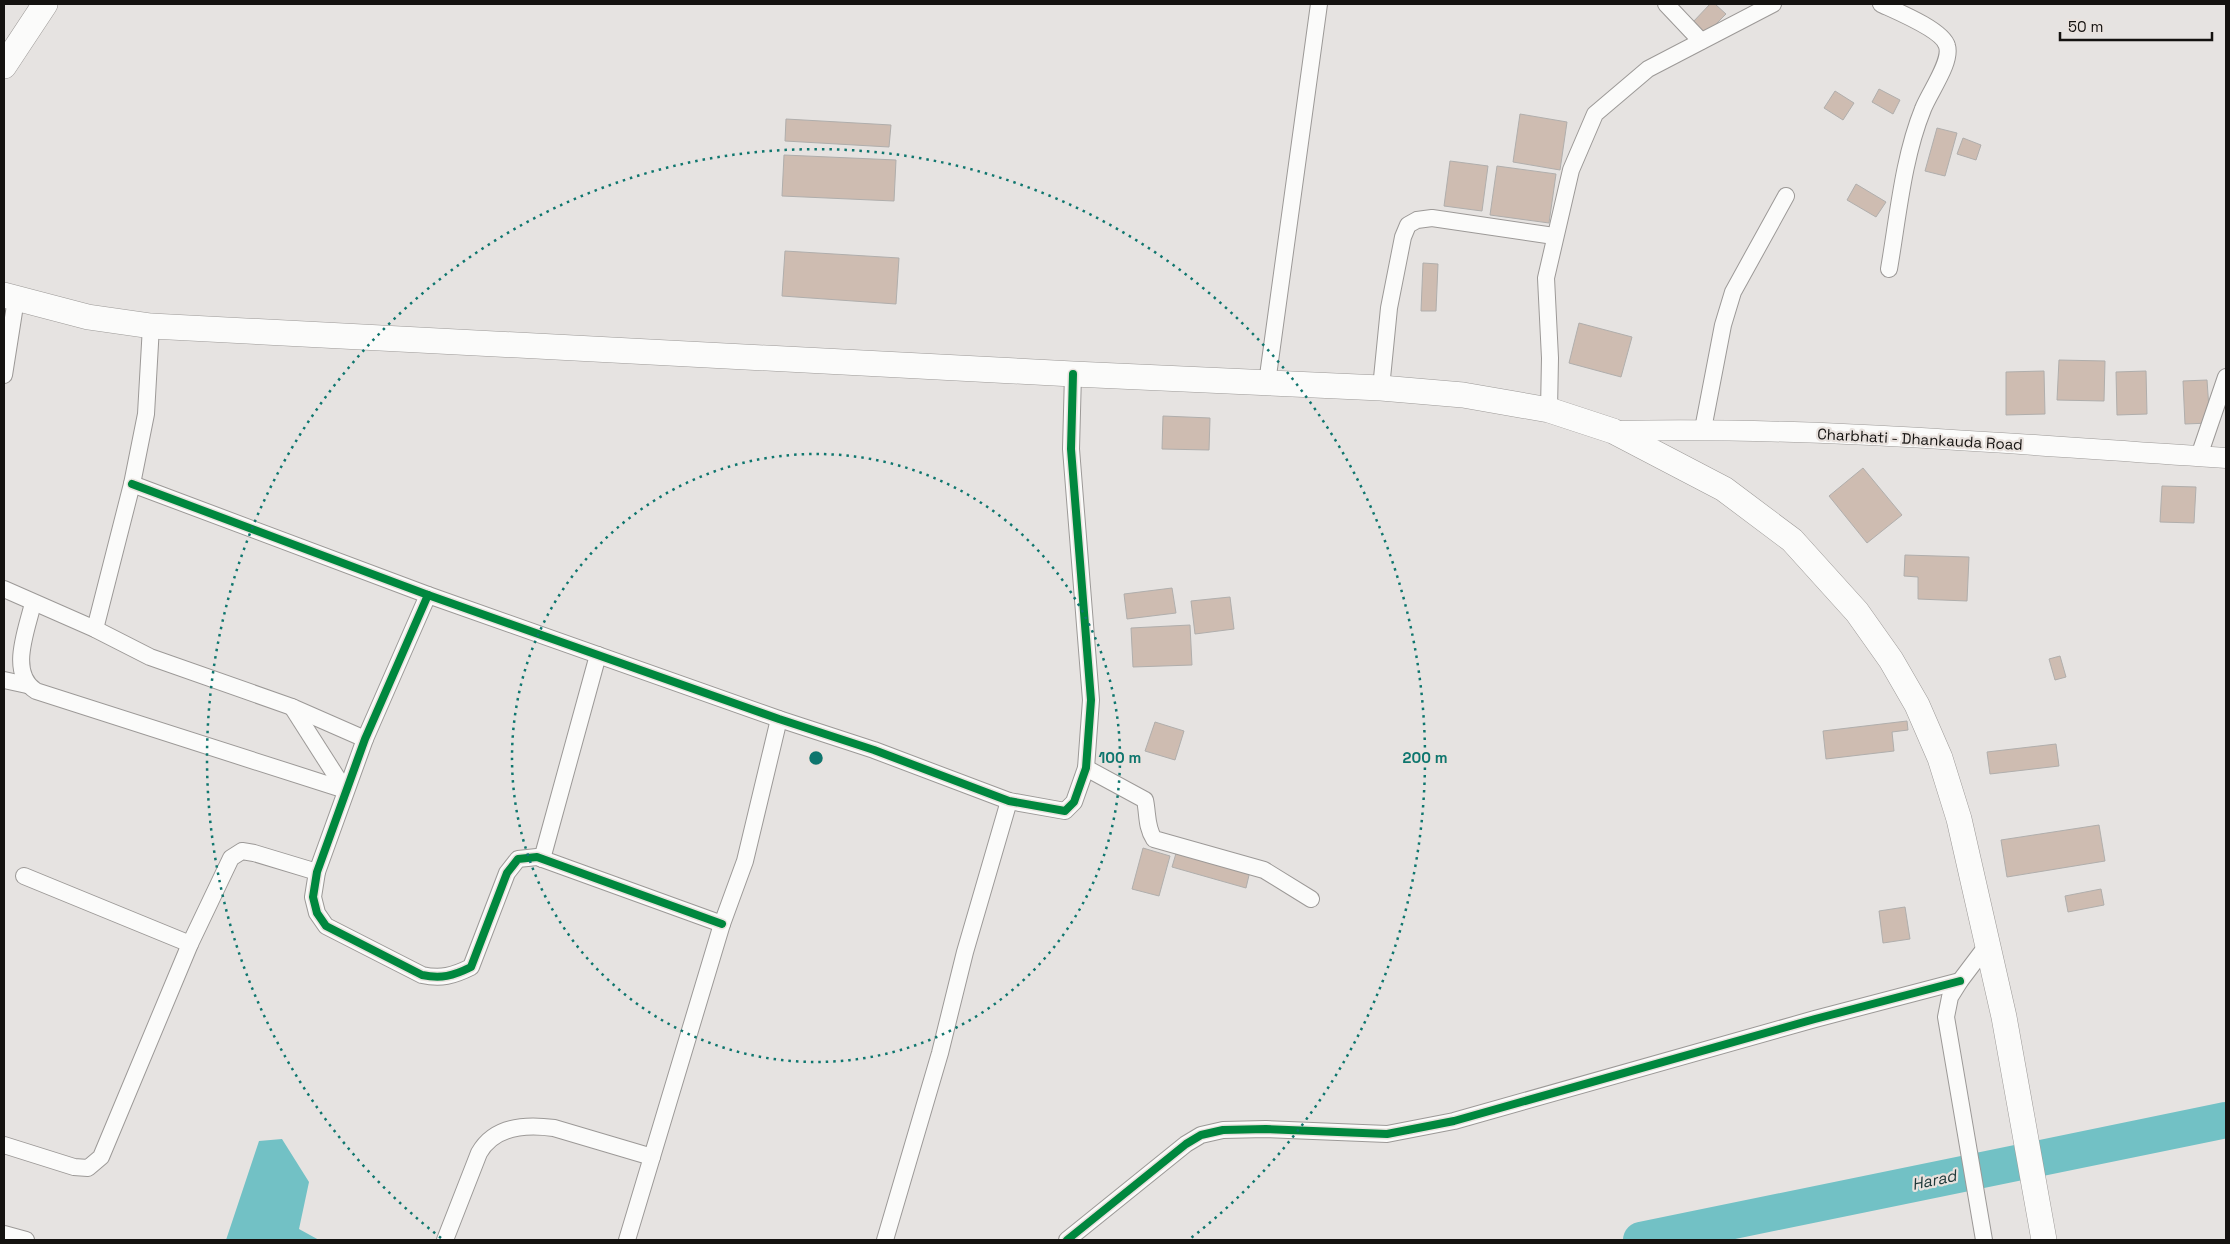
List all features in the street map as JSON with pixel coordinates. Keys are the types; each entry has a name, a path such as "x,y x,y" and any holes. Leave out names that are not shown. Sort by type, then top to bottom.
{"main road":[{"path":"4,66 46,4"},
{"path":"10,297 88,317 150,326 1073,374 1372,387 1463,395 1549,410 1613,431 1732,495 1792,540 1857,612 1892,660 1917,705 1940,758 1959,819 2004,1017 2044,1240"}],"street":[{"path":"1267,383 1319,4"},
{"path":"1666,4 1701,41"},
{"path":"1549,410 1550,358 1546,278 1554,236 1571,170 1595,114 1648,69 1773,4"},
{"path":"1881,4 1935,32 1947,44 1948,55 1923,108 1913,137 1889,269"},
{"path":"1703,429 1723,325 1733,292 1786,196"},
{"path":"1372,387 1403,237 1408,225 1417,220 1432,218 1554,236"},
{"path":"4,375 10,297"},
{"path":"95,629 132,484 146,414 150,326"},
{"path":"132,484 428,595 779,719 874,750 1009,801 1065,811 1074,802 1086,768 1091,700 1071,449 1073,374"},
{"path":"2199,456 2226,377"},
{"name":"Charbhati - Dhankauda Road","path":"1613,431 1703,429 1966,441 2226,458"},
{"path":"4,589 33,604 95,629 150,657 292,707 365,739"},
{"path":"428,595 365,739 317,872 313,897 317,913 326,926 422,975 436,978 452,976 471,967 507,873 518,859 537,857 722,924"},
{"path":"27,685 21,671 22,652 33,604"},
{"path":"542,859 598,655"},
{"path":"4,680 27,685 36,691 345,790"},
{"path":"292,707 345,790"},
{"path":"627,1240 722,924 745,861 779,719"},
{"path":"1086,768 1145,800 1148,813 1148,828 1154,839 1264,870 1311,899"},
{"path":"885,1240 940,1053 965,952 1009,801"},
{"path":"4,1145 74,1167 88,1168 101,1157 190,944 231,858 242,852 254,853 317,872"},
{"path":"24,876 190,944"},
{"path":"1984,1240 1946,1017 1950,997 1960,980 1988,944"},
{"path":"1067,1240 1186,1144 1201,1135 1223,1130 1266,1129 1387,1134 1454,1121 1960,980"},
{"path":"445,1240 479,1153 486,1141 500,1132 538,1126 554,1128 652,1157"},
{"path":"4,1234 26,1240"}],"water":[{"path":"282,1139 309,1182 299,1229 319,1240 226,1240 259,1141"}],"building":[{"path":"1710,4 1715,4 1726,14 1706,34 1693,22"},
{"path":"1879,89 1900,100 1893,114 1872,102"},
{"path":"1835,91 1854,103 1843,120 1824,108"},
{"path":"1520,114 1567,122 1560,170 1513,162"},
{"path":"786,119 891,125 889,147 785,141"},
{"path":"1937,128 1957,133 1945,176 1925,171"},
{"path":"1963,138 1981,145 1976,160 1957,154"},
{"path":"784,155 896,160 894,201 782,196"},
{"path":"1450,161 1488,166 1482,211 1444,206"},
{"path":"1497,166 1556,174 1549,223 1490,215"},
{"path":"1856,184 1886,202 1876,217 1847,200"},
{"path":"785,251 899,258 896,304 782,296"},
{"path":"1423,263 1438,264 1436,311 1421,311"},
{"path":"1579,323 1632,337 1621,377 1569,363"},
{"path":"2059,360 2105,361 2104,401 2057,400"},
{"path":"2044,371 2045,414 2006,415 2006,372"},
{"path":"2146,371 2147,414 2117,415 2116,372"},
{"path":"2207,380 2210,423 2185,424 2183,381"},
{"path":"1163,416 1210,418 1209,450 1162,449"},
{"path":"1863,468 1902,515 1867,543 1829,496"},
{"path":"2162,486 2196,487 2194,523 2160,522"},
{"path":"1905,555 1969,557 1967,601 1918,599 1918,577 1904,576"},
{"path":"1172,588 1176,613 1127,619 1124,594"},
{"path":"1230,597 1234,629 1195,634 1191,601"},
{"path":"1190,625 1192,665 1133,667 1131,628"},
{"path":"2060,656 2066,677 2055,680 2049,659"},
{"path":"1907,721 1908,730 1892,732 1894,751 1826,759 1823,731"},
{"path":"1155,722 1184,731 1175,760 1145,751"},
{"path":"2056,744 2059,766 1990,774 1987,752"},
{"path":"2099,825 2105,861 2007,877 2001,840"},
{"path":"1143,848 1170,856 1159,896 1132,889"},
{"path":"1177,850 1250,871 1246,888 1172,867"},
{"path":"2101,889 2104,905 2068,912 2065,896"},
{"path":"1905,907 1910,939 1883,943 1879,911"}],"waterway":[{"name":"Harad","path":"1641,1240 2226,1120"}],"cycle path":[{"path":"132,484 428,595 779,719 874,750 1009,801 1065,811 1074,802 1086,768 1091,700 1071,449 1073,374"},
{"path":"428,595 365,739 317,872 313,897 317,913 326,926 422,975 435,977 453,975 471,967 507,873 518,859 537,857 722,924"},
{"path":"1067,1240 1186,1144 1201,1135 1223,1130 1266,1129 1387,1134 1454,1121 1815,1019 1960,981"}]}
